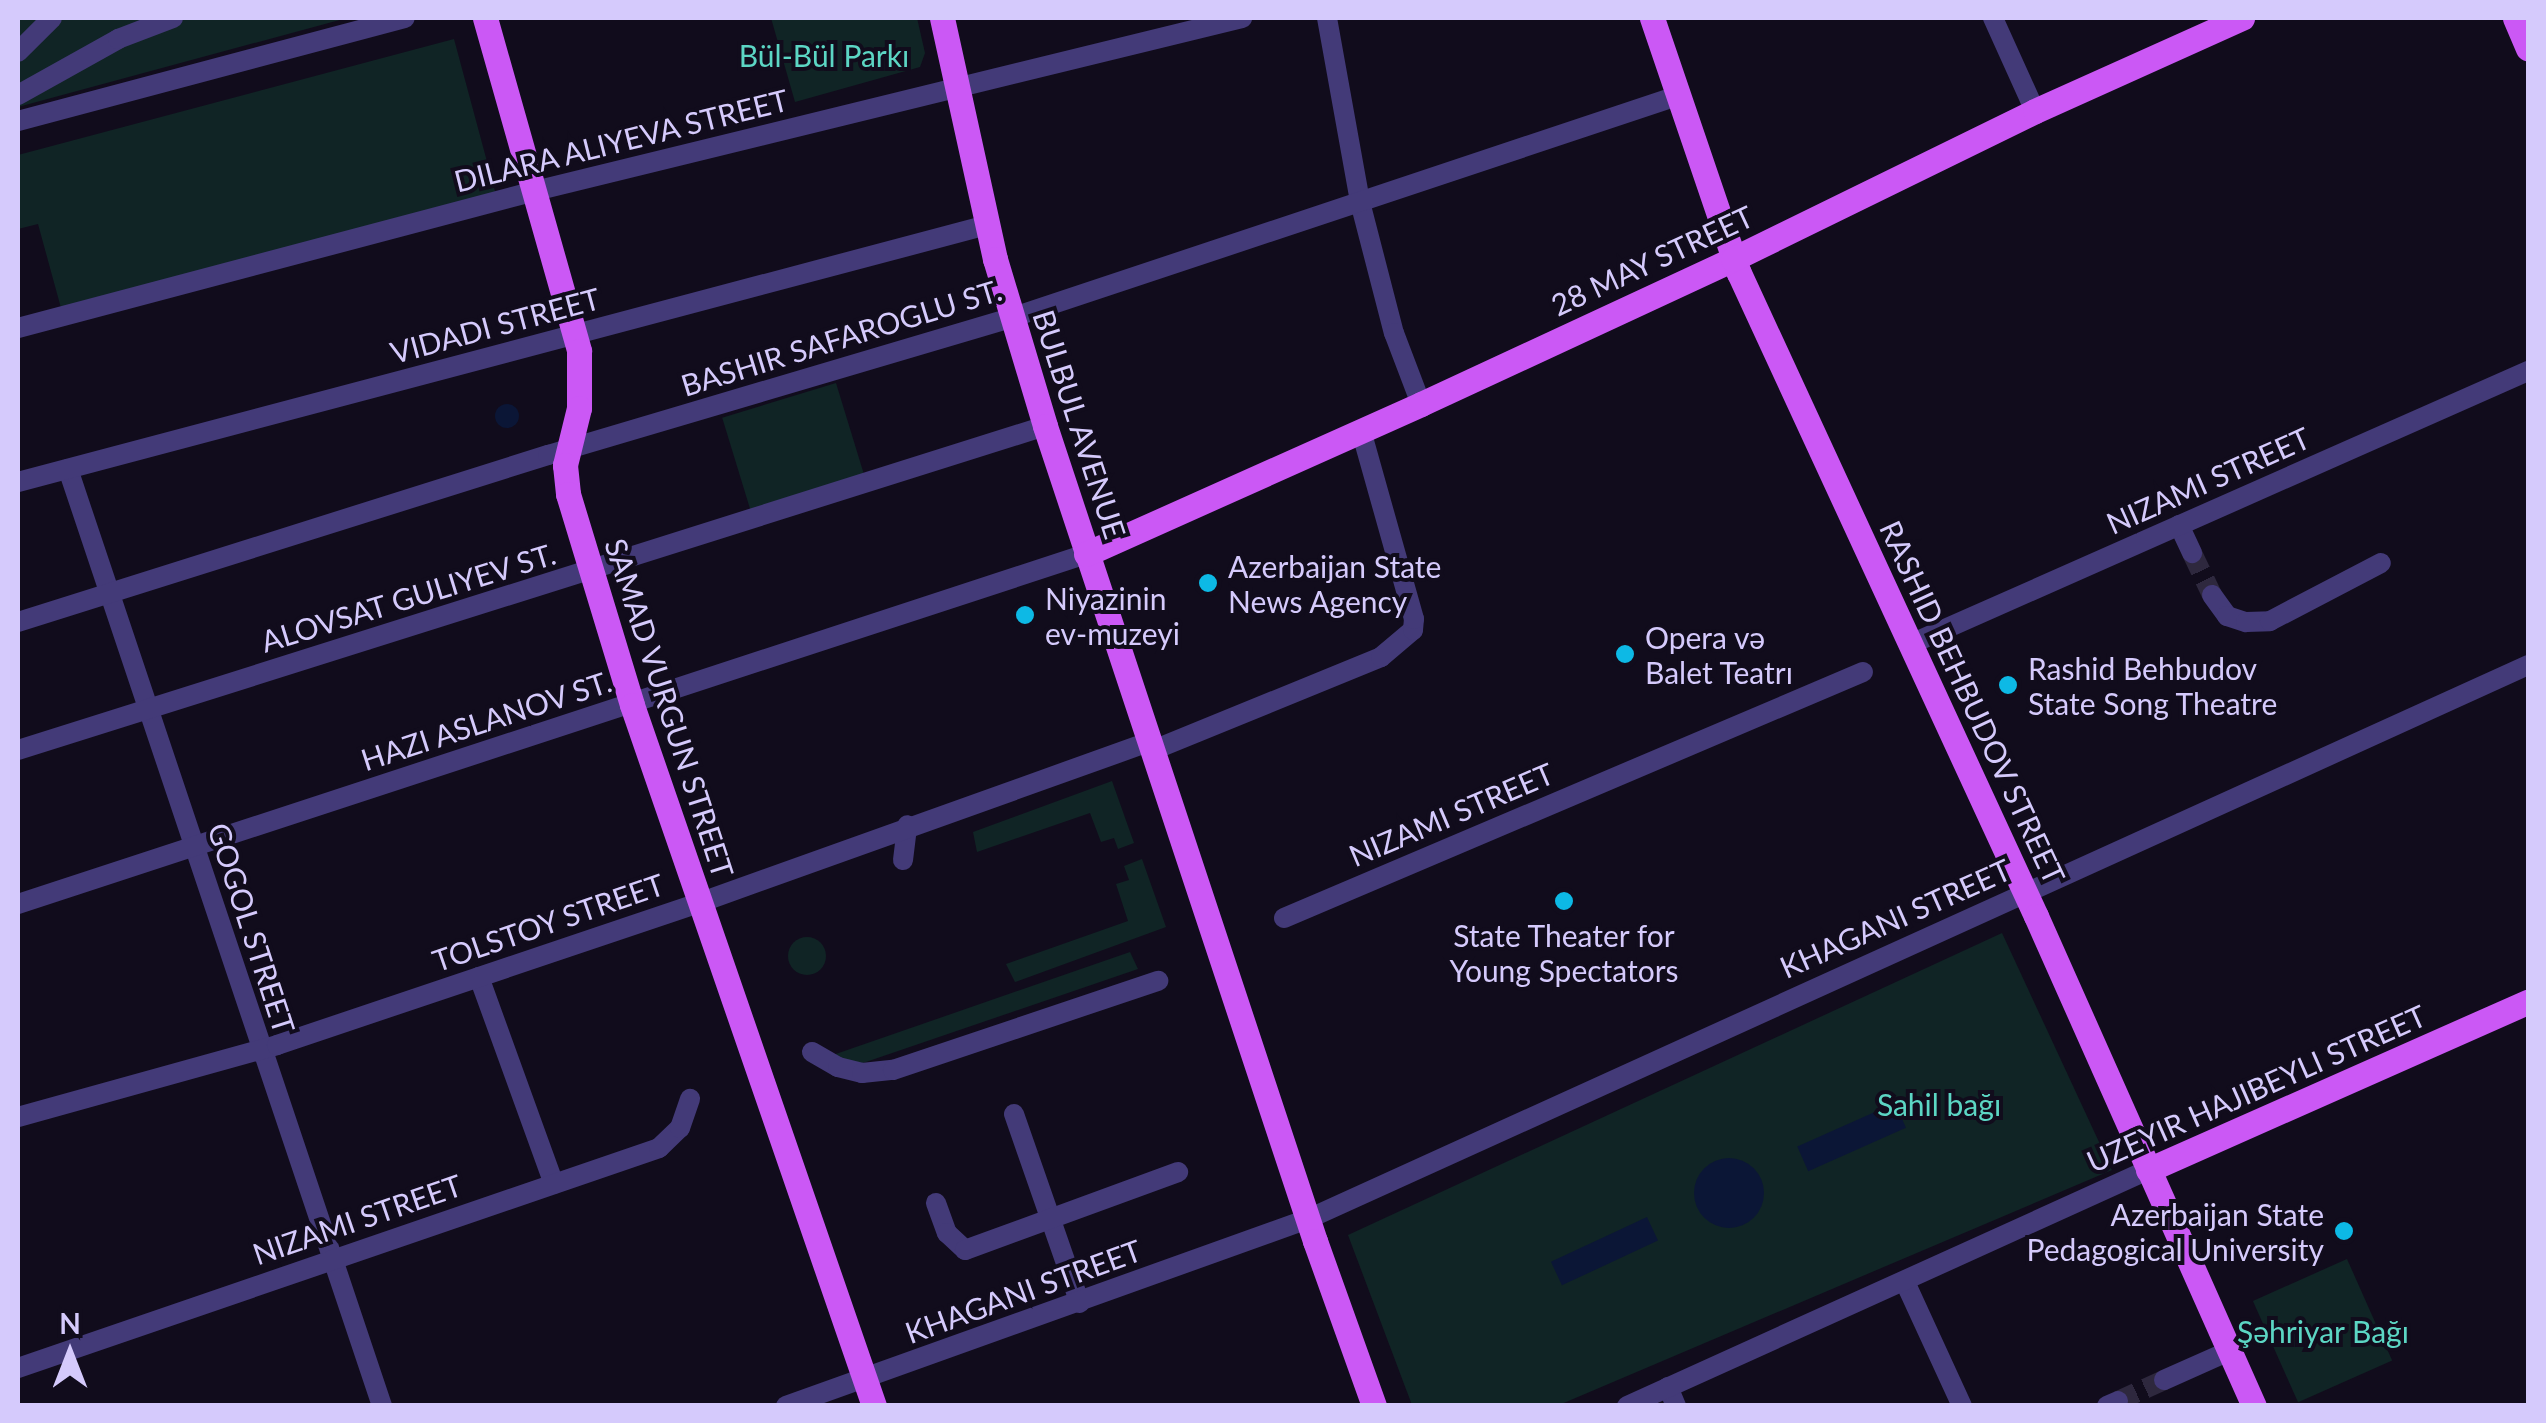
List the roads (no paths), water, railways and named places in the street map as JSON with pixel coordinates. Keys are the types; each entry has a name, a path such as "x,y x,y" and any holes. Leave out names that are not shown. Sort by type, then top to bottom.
{"main road":[{"name":"SAMAD VURGUN STREET","path":"486,18 576,334 581,384 568,450 568,494 632,705 874,1406"},
{"name":"BULBUL AVENUE","path":"942,18 987,224 1044,426 1311,1230"},
{"name":"RASHID BEHBUDOV STREET","path":"1652,18 1733,259 2024,892 2254,1406"},
{"name":"28 MAY STREET","path":"1086,554 1361,432 1733,259 2035,111 2242,18"},
{"path":"2516,18 2528,48"},
{"name":"UZEYIR HAJIBEYLI STREET","path":"2148,1170 2528,1002"},
{"path":"1311,1230 1374,1406"}],"street":[{"path":"18,52 52,18"},
{"path":"18,95 118,39 173,18"},
{"path":"18,121 405,18"},
{"name":"DILARA ALIYEVA STREET","path":"18,328 535,191 1242,18"},
{"path":"1327,18 1360,202 1383,298 1421,404"},
{"path":"1993,18 2035,111"},
{"name":"BASHIR SAFAROGLU ST.","path":"18,622 568,450 1012,318 1677,96"},
{"name":"VIDADI STREET","path":"18,482 987,224"},
{"name":"NIZAMI STREET","path":"1911,644 2528,371"},
{"name":"ALOVSAT GULIYEV ST.","path":"18,750 1044,426"},
{"name":"TOLSTOY STREET","path":"18,1118 261,1050 699,903 907,825 1150,746 1382,657 1413,630 1414,619 1361,432"},
{"name":"GOGOL STREET","path":"68,469 382,1406"},
{"path":"2180,526 2192,553"},
{"name":"HAZI ASLANOV ST.","path":"18,904 1086,554"},
{"path":"2212,596 2227,616 2246,622 2270,621 2381,563"},
{"name":"KHAGANI STREET","path":"786,1406 1080,1304 1278,1229 1311,1230 1342,1203 2528,664"},
{"name":"NIZAMI STREET","path":"1284,918 1863,672"},
{"path":"903,860 907,825"},
{"path":"479,977 554,1184"},
{"path":"812,1052 838,1068 862,1073 893,1070 1158,981"},
{"name":"NIZAMI STREET","path":"18,1368 658,1148 680,1128 690,1098"},
{"path":"1014,1114 1080,1304"},
{"name":"UZEYIR HAJIBEYLI STREET","path":"1626,1406 1672,1396 1905,1282 2148,1170"},
{"path":"936,1203 946,1233 965,1250 1178,1172"},
{"path":"1905,1282 1962,1406"},
{"path":"2164,1380 2229,1351"}],"water":[{"path":"507,404 516,407 516,425 507,428 498,425 495,416 498,407"},
{"path":"1895,1103 1906,1128 1808,1171 1797,1147"},
{"path":"1729,1158 1753,1169 1764,1193 1753,1217 1729,1228 1705,1217 1694,1193 1705,1169"},
{"path":"1647,1217 1658,1241 1562,1285 1551,1262"}],"tunnel":[{"path":"2192,553 2212,595"},
{"path":"2118,1401 2164,1380"}],"place":[{"name":"Azerbaijan State News Agency","path":"1208,583"},
{"name":"Niyazinin ev-muzeyi","path":"1025,615"},
{"name":"Opera və Balet Teatrı","path":"1625,654"},
{"name":"Rashid Behbudov State Song Theatre","path":"2008,685"},
{"name":"State Theater for Young Spectators","path":"1564,901"},
{"name":"Azerbaijan State Pedagogical University","path":"2344,1231"}],"park label":[{"name":"Bül-Bül Parkı","path":"824,55"},
{"name":"Sahil bağı","path":"1939,1104"},
{"name":"Şəhriyar Bağı","path":"2323,1331"}]}
